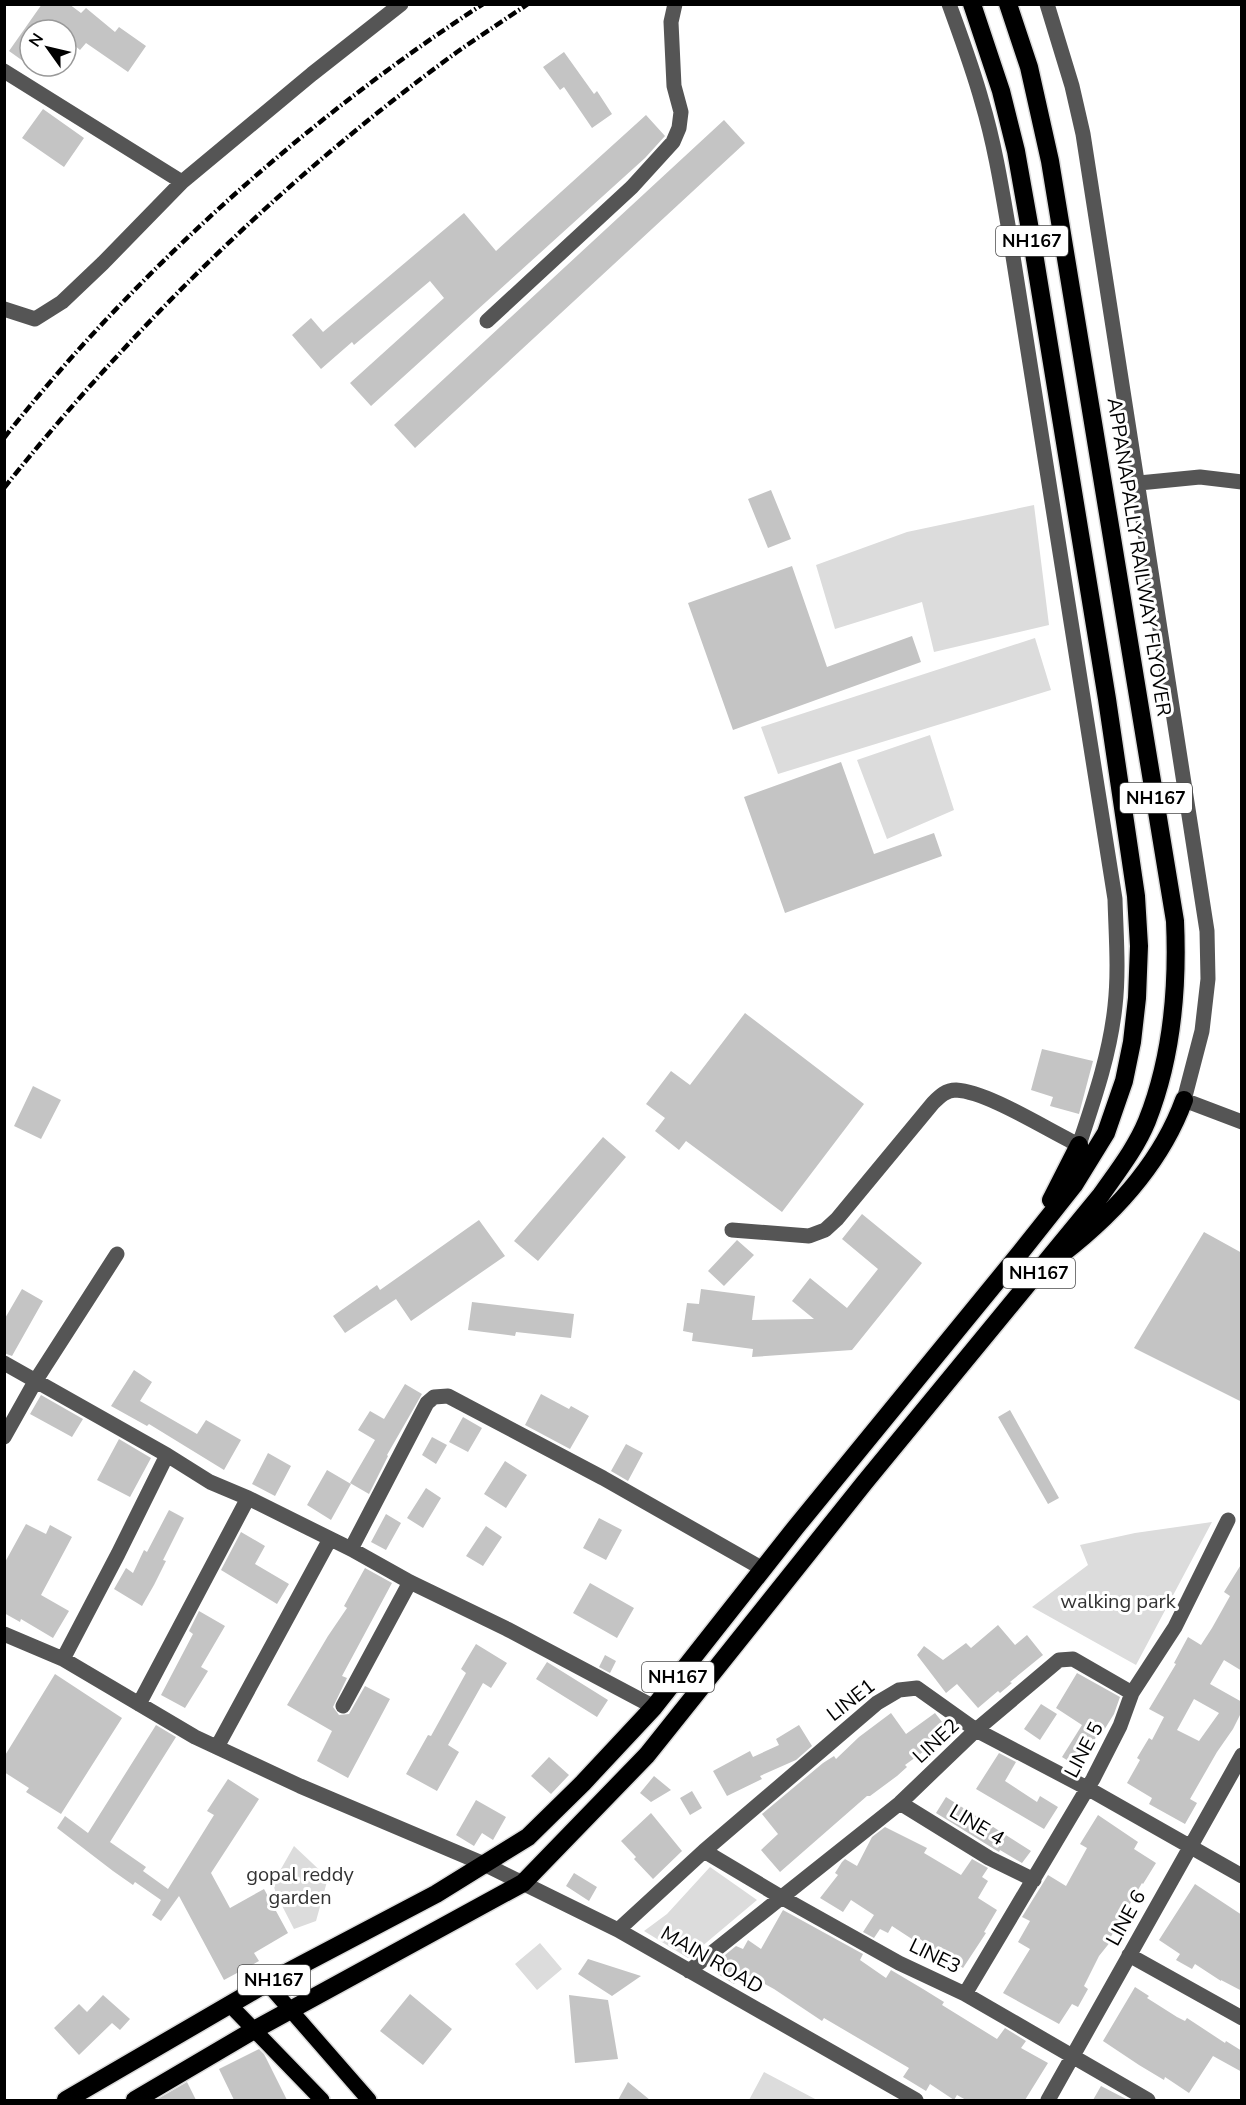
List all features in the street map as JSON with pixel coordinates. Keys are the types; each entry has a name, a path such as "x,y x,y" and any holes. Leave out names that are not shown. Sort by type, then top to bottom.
{"highway":[{"name":"NH167","path":"66,2100 229,2004 436,1893 528,1837 583,1783 654,1707 1074,1185 1095,1155 1106,1133 1114,1112 1132,1042 1137,998 1139,946 1128,834 1016,151 1001,91 972,4"},
{"name":"APPANAPALLY RAILWAY FLYOVER","path":"1008,4 1038,101 1050,161 1175,921 1177,960 1169,1043 1160,1083 1147,1121 1114,1177 1041,1270"},
{"path":"1041,1270 1083,1238 1132,1190 1165,1143 1184,1100"},
{"path":"1020,1253 1051,1201 1078,1145"},
{"name":"NH167","path":"135,2100 254,2030 523,1883 647,1755 918,1416 1041,1270"}],"main road":[{"path":"267,1983 369,2100"},
{"path":"229,2004 322,2100"}],"street":[{"path":"4,309 35,319 62,302 182,182 312,74 401,4"},
{"path":"487,321 632,187 673,142 679,128 681,112 674,86 671,32 675,4"},
{"path":"732,1230 809,1236 825,1230 837,1219 933,1102 944,1092 956,1090 986,1097 1078,1145 1095,1099 1115,1007 1118,962 1115,899 996,161 983,104 949,4"},
{"path":"1047,4 1072,86 1083,134 1207,931 1208,979 1202,1031 1184,1100 1242,1122"},
{"path":"4,71 182,182"},
{"path":"1139,483 1200,477 1242,482"},
{"path":"4,1437 36,1380 117,1254"},
{"path":"4,1363 167,1455 210,1482 248,1498 351,1549 410,1582 507,1629 654,1707"},
{"path":"351,1549 427,1403 441,1395 448,1396 515,1431 763,1569"},
{"path":"63,1659 167,1455"},
{"path":"139,1704 248,1498"},
{"name":"LINE 5","path":"965,1994 1087,1788 1120,1725 1132,1693 1175,1627 1228,1520"},
{"path":"216,1747 330,1539"},
{"path":"343,1706 410,1582"},
{"name":"MAIN ROAD","path":"4,1634 63,1659 195,1737 300,1786 484,1864 618,1930 916,2100"},
{"path":"976,1730 1059,1660 1073,1659 1132,1693"},
{"name":"LINE1","path":"618,1930 704,1851 877,1703 899,1690 916,1688 976,1730"},
{"name":"LINE2","path":"689,1971 900,1803 976,1730 1087,1788 1242,1876"},
{"name":"LINE 6","path":"1048,2100 1190,1847 1240,1763"},
{"name":"LINE 4","path":"900,1803 989,1858 1034,1880"},
{"name":"LINE3","path":"704,1851 781,1898 900,1963 965,1994 1148,2100"},
{"path":"1129,1955 1242,2018"}],"green space":[{"path":"1034,505 1049,625 934,652 922,602 835,629 816,565 907,532"},
{"path":"1035,638 1051,690 778,774 761,727"},
{"path":"930,735 954,810 887,839 857,760"},
{"name":"walking park","path":"1212,1522 1136,1665 1032,1607 1088,1565 1080,1545 1135,1533"},
{"name":"gopal reddy garden","path":"294,1846 328,1878 316,1921 294,1929 276,1894 273,1883"},
{"path":"710,1867 757,1900 688,1958 644,1931 667,1914"},
{"path":"540,1943 562,1969 537,1990 515,1964"},
{"path":"764,2072 817,2100 749,2100"}],"building":[{"path":"42,4 69,4 81,13 86,8 115,32 119,27 146,46 128,72 86,43 80,50 78,48 78,18 32,18"},
{"path":"18,38 18,57 9,51"},
{"path":"564,52 594,94 597,91 612,114 592,128 564,87 560,90 543,67"},
{"path":"43,109 84,138 64,167 22,138"},
{"path":"646,115 665,136 645,158 371,406 350,383 444,298 430,281 354,345 352,342 321,369 292,335 311,318 323,332 464,213 496,251"},
{"path":"724,120 745,143 415,448 394,425"},
{"path":"771,490 791,539 768,548 748,499"},
{"path":"792,566 827,667 912,636 921,662 733,730 688,603"},
{"path":"841,762 874,854 934,833 942,856 785,913 744,797"},
{"path":"745,1013 864,1104 782,1212 686,1141 679,1150 655,1131 665,1118 646,1104 671,1071 690,1085"},
{"path":"1042,1049 1093,1061 1079,1114 1050,1106 1053,1097 1031,1090"},
{"path":"33,1086 61,1100 41,1139 14,1126"},
{"path":"603,1137 626,1157 538,1261 514,1241"},
{"path":"862,1214 922,1263 852,1350 752,1357 753,1349 692,1341 693,1333 683,1331 687,1303 699,1304 701,1289 755,1296 752,1320 814,1319 792,1301 810,1278 847,1308 878,1269 842,1239"},
{"path":"479,1220 505,1256 411,1321 396,1299 345,1333 333,1316 377,1285 380,1290"},
{"path":"1204,1232 1242,1253 1242,1402 1134,1348"},
{"path":"737,1240 754,1255 724,1286 708,1271"},
{"path":"22,1289 43,1301 12,1356 4,1353 4,1320"},
{"path":"472,1302 574,1314 571,1338 516,1332 515,1336 468,1330"},
{"path":"134,1370 152,1382 140,1401 197,1434 206,1420 241,1440 224,1470 149,1424 147,1426 111,1406"},
{"path":"405,1384 422,1394 387,1455 369,1494 350,1483 375,1440 358,1430 370,1411 384,1419"},
{"path":"541,1394 569,1409 571,1406 589,1416 570,1449 525,1425"},
{"path":"41,1395 83,1419 72,1437 30,1414"},
{"path":"1010,1410 1059,1498 1048,1504 998,1417"},
{"path":"463,1417 482,1428 468,1452 449,1442"},
{"path":"432,1437 447,1445 436,1464 422,1455"},
{"path":"119,1439 151,1458 130,1497 97,1480"},
{"path":"626,1444 643,1453 628,1481 611,1471"},
{"path":"268,1453 291,1466 275,1496 252,1484"},
{"path":"505,1461 527,1475 506,1508 484,1494"},
{"path":"327,1470 351,1484 331,1520 307,1505"},
{"path":"426,1488 441,1498 423,1528 407,1518"},
{"path":"169,1510 184,1518 163,1560 166,1561 142,1606 114,1589 126,1568 133,1573 144,1550 147,1552"},
{"path":"386,1514 401,1523 386,1550 371,1542"},
{"path":"599,1518 622,1530 606,1560 583,1548"},
{"path":"26,1524 46,1534 50,1525 72,1537 41,1595 69,1611 53,1638 21,1619 20,1622 4,1613 4,1564"},
{"path":"486,1526 502,1537 483,1566 466,1556"},
{"path":"241,1532 265,1546 255,1564 289,1584 277,1604 221,1570"},
{"path":"1242,1563 1242,1671 1224,1660 1210,1684 1242,1702 1242,1711 1190,1799 1197,1803 1185,1824 1149,1804 1152,1798 1127,1783 1140,1760 1137,1758 1149,1738 1152,1740 1164,1717 1149,1709 1176,1664 1174,1663 1188,1637 1201,1645 1212,1628 1230,1596 1224,1592","holes":["1194,1699 1219,1713 1199,1741 1177,1730"]},
{"path":"365,1568 392,1583 342,1676 347,1678 333,1707 339,1715 349,1714 365,1686 390,1699 348,1778 317,1761 332,1731 287,1705 347,1608 344,1606"},
{"path":"590,1583 634,1608 617,1638 573,1613"},
{"path":"199,1611 225,1626 201,1667 208,1671 185,1708 161,1695 193,1634 189,1631"},
{"path":"998,1625 1015,1645 1027,1635 1043,1655 1000,1693 998,1691 978,1708 957,1684 946,1693 917,1655 924,1646 943,1660 966,1643 971,1648"},
{"path":"476,1644 507,1663 491,1688 483,1683 448,1745 459,1752 437,1791 406,1774 428,1735 431,1736 466,1673 461,1669"},
{"path":"605,1655 616,1661 610,1673 599,1667"},
{"path":"547,1662 608,1700 597,1717 536,1679"},
{"path":"1077,1673 1120,1697 1114,1714 1101,1735 1098,1734 1078,1767 1062,1757 1082,1725 1056,1708"},
{"path":"55,1674 122,1718 61,1814 26,1792 29,1788 4,1772 4,1757"},
{"path":"1041,1704 1057,1714 1040,1740 1024,1729"},
{"path":"891,1713 906,1734 935,1713 950,1732 905,1765 907,1767 897,1776 867,1796 780,1872 761,1850 778,1834 762,1814 823,1763 834,1756 836,1759 859,1737"},
{"path":"156,1725 176,1737 110,1842 146,1867 143,1871 168,1889 214,1815 207,1811 228,1779 259,1799 211,1873 230,1908 264,1889 288,1933 254,1953 259,1961 224,1980 179,1896 161,1921 152,1915 161,1900 135,1882 133,1885 57,1828 65,1816 88,1833"},
{"path":"799,1725 812,1746 796,1760 760,1776 762,1779 727,1796 713,1771 750,1751 753,1757 779,1745 776,1739"},
{"path":"999,1753 1016,1762 1005,1781 1037,1802 1040,1796 1058,1807 1044,1829 976,1789"},
{"path":"549,1757 569,1775 551,1794 531,1776"},
{"path":"654,1776 671,1790 651,1802 640,1793"},
{"path":"692,1791 702,1808 690,1815 680,1798"},
{"path":"946,1797 1031,1851 1022,1863 1000,1850 999,1852 936,1813"},
{"path":"476,1800 506,1817 493,1840 482,1833 474,1846 456,1835"},
{"path":"651,1813 682,1851 653,1879 621,1841"},
{"path":"1098,1815 1138,1842 1134,1849 1156,1863 1109,1940 1111,1941 1099,1956 1084,1986 1088,1989 1078,2007 1072,2004 1059,2024 1003,1993 1030,1949 1018,1942 1030,1921 1022,1917 1048,1875 1066,1886 1087,1848 1080,1844"},
{"path":"885,1827 927,1848 924,1853 961,1875 972,1859 988,1868 982,1877 988,1881 978,1898 997,1910 984,1932 986,1933 963,1968 920,1939 918,1943 892,1926 888,1933 880,1929 874,1938 863,1932 874,1915 851,1900 843,1912 820,1898 838,1875 835,1873 842,1862 845,1859 857,1866 872,1837"},
{"path":"574,1873 597,1887 589,1901 566,1886"},
{"path":"1195,1884 1242,1915 1242,1991 1195,1964 1192,1969 1176,1960 1180,1954 1159,1940"},
{"path":"783,1910 863,1954 860,1960 886,1978 891,1970 944,2002 942,2005 997,2039 1005,2028 1026,2041 1021,2048 1048,2063 1025,2100 966,2100 957,2095 954,2100 930,2084 926,2091 903,2077 909,2068 824,2018 822,2021 774,1989 746,1974 744,1977 741,1974 734,1984 715,1972 725,1955 736,1946 743,1949 748,1940 761,1949"},
{"path":"588,1959 641,1976 612,1996 578,1974"},
{"path":"1135,1987 1149,1996 1147,1998 1177,2017 1185,2021 1187,2018 1225,2043 1226,2041 1242,2051 1242,2072 1213,2056 1189,2093 1165,2077 1164,2080 1139,2065 1103,2041"},
{"path":"410,1994 452,2029 423,2065 380,2031"},
{"path":"103,1995 130,2019 120,2030 112,2023 79,2055 54,2028 79,2004 87,2012"},
{"path":"569,1995 608,2000 618,2059 575,2063"},
{"path":"259,2049 264,2054 287,2100 234,2100 219,2069"},
{"path":"187,2082 196,2100 156,2100"},
{"path":"628,2082 650,2100 618,2100"},
{"path":"1101,2086 1128,2100 1093,2100"}],"railway":[{"path":"4,438 109,316 226,202 352,97 483,4"},
{"path":"4,488 106,368 216,255 274,201 394,100 457,52 528,4"}]}
